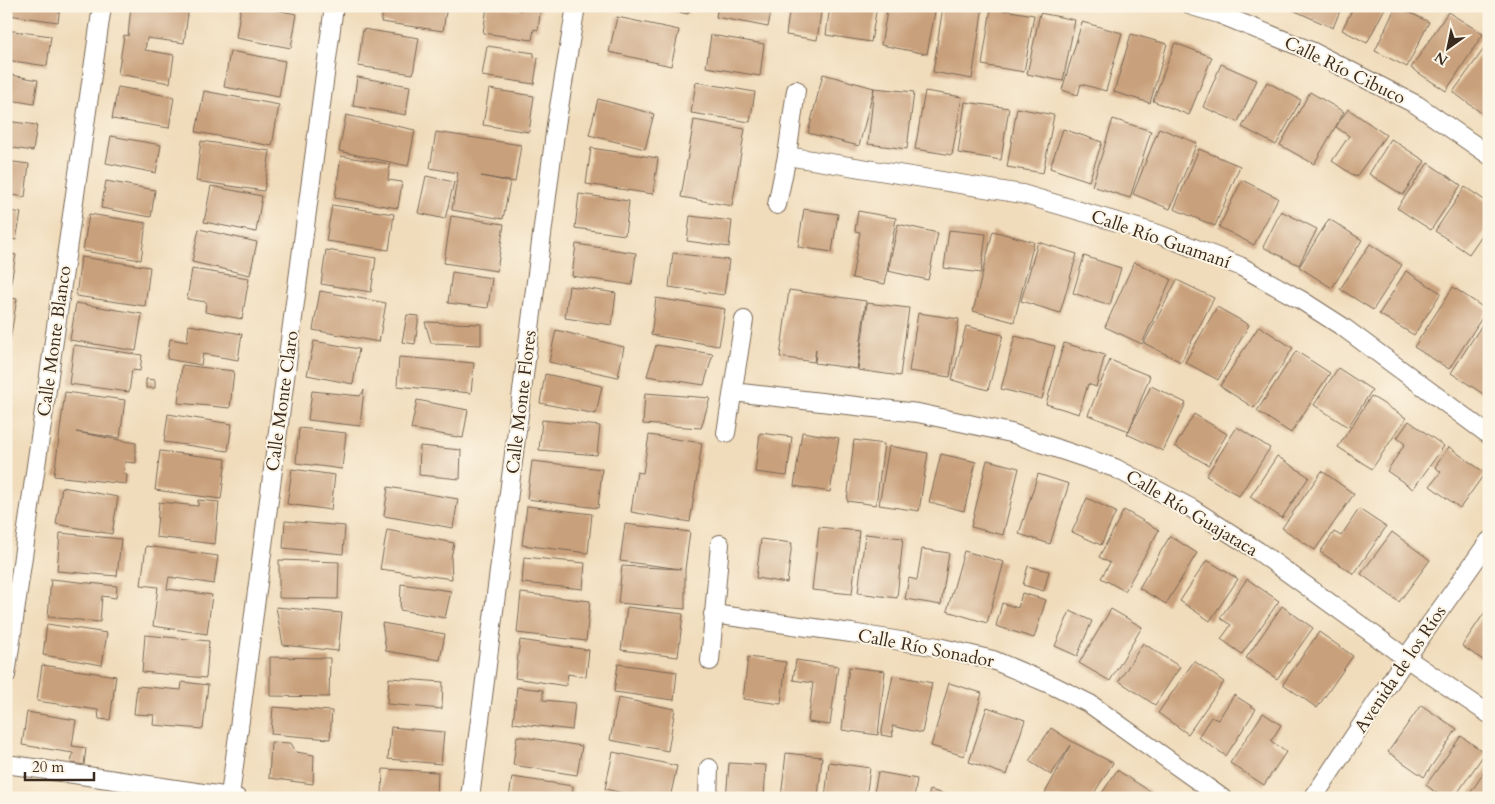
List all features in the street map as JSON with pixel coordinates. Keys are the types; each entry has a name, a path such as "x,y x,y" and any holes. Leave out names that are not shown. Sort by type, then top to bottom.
{"street":[{"name":"Calle Monte Blanco","path":"6,675 102,6"},
{"name":"Calle Monte Claro","path":"233,797 334,6"},
{"name":"Calle Monte Flores","path":"470,798 556,125 576,6"},
{"name":"Calle Río Cibuco","path":"1192,6 1220,14 1311,51 1417,105 1489,155"},
{"path":"777,205 787,156 796,90"},
{"name":"Calle Río Guamaní","path":"787,156 1022,194 1158,234 1240,266 1302,300 1343,327 1489,435"},
{"path":"726,433 744,320"},
{"name":"Calle Río Guajataca","path":"734,392 918,413 1010,433 1115,468 1191,508 1258,551 1406,658 1489,714"},
{"name":"Avenida de los Ríos","path":"1313,798 1406,658 1489,541"},
{"path":"710,661 720,544"},
{"name":"Calle Río Sonador","path":"713,614 851,633 918,644 994,660 1090,704 1222,798"},
{"path":"6,764 233,797"},
{"path":"708,798 709,768"}],"building":[{"path":"9,6 60,6 58,22 8,15"},
{"path":"131,6 189,6 184,43 147,38 145,50 174,55 170,83 118,74 124,35 128,36"},
{"path":"241,6 253,6 297,14 291,48 236,38"},
{"path":"380,6 447,6 443,31 381,22 383,10 380,10"},
{"path":"487,6 521,10 522,6 541,6 538,30 534,29 532,40 483,33"},
{"path":"649,6 689,6 688,14"},
{"path":"718,6 772,6 768,27 716,17"},
{"path":"790,6 822,6 817,40 786,35"},
{"path":"830,6 877,6 871,42 826,35"},
{"path":"888,6 936,6 927,54 881,45"},
{"path":"943,6 983,6 972,79 933,72"},
{"path":"1295,6 1342,6 1333,28 1293,10"},
{"path":"1354,6 1381,6 1385,8 1367,43 1342,30"},
{"path":"1396,6 1429,22 1407,67 1375,51"},
{"path":"991,8 1034,15 1024,72 982,65"},
{"path":"1448,12 1483,34 1446,91 1411,68"},
{"path":"1040,13 1075,20 1063,81 1027,74"},
{"path":"617,17 679,30 671,66 609,52"},
{"path":"1082,22 1122,33 1106,91 1081,84 1078,95 1062,90"},
{"path":"363,29 419,38 413,74 358,66"},
{"path":"6,30 51,36 47,66 6,60"},
{"path":"1131,34 1167,44 1150,103 1114,92"},
{"path":"711,35 764,44 760,76 706,67"},
{"path":"1175,43 1212,57 1189,115 1153,101"},
{"path":"487,46 534,53 534,57 538,58 534,84 482,76"},
{"path":"1486,46 1489,48 1489,107 1484,115 1453,92"},
{"path":"230,51 285,61 279,97 224,87"},
{"path":"1221,64 1257,80 1238,122 1203,107"},
{"path":"6,74 38,80 34,104 10,100 8,110 6,110"},
{"path":"823,74 874,88 859,146 808,133"},
{"path":"357,77 410,86 406,115 353,106"},
{"path":"696,82 755,92 750,122 691,113"},
{"path":"1267,82 1301,100 1276,145 1242,127"},
{"path":"118,87 174,97 169,128 112,119"},
{"path":"874,88 914,92 907,149 868,144"},
{"path":"489,89 534,96 529,132 483,125"},
{"path":"204,91 279,105 272,146 196,132"},
{"path":"925,91 962,97 952,155 915,149"},
{"path":"1310,92 1344,112 1314,164 1280,145"},
{"path":"598,99 654,114 645,149 589,135"},
{"path":"965,102 1009,108 1001,160 958,153"},
{"path":"1017,108 1054,115 1043,173 1007,167"},
{"path":"1348,109 1386,135 1356,177 1332,161 1349,136 1336,127"},
{"path":"346,115 415,130 408,166 339,151"},
{"path":"1113,119 1151,131 1130,198 1092,186"},
{"path":"694,120 745,129 732,206 681,197"},
{"path":"6,121 37,125 33,151 6,147"},
{"path":"1159,128 1197,143 1170,209 1133,194"},
{"path":"1063,129 1102,142 1089,181 1050,168"},
{"path":"436,132 521,145 515,182 481,176 510,182 503,219 452,210 458,173 430,168"},
{"path":"111,136 161,145 156,173 106,163"},
{"path":"1391,139 1425,161 1403,195 1369,174"},
{"path":"201,141 270,151 264,191 196,181"},
{"path":"591,148 658,158 653,194 586,184"},
{"path":"1199,149 1240,166 1215,226 1174,209"},
{"path":"341,156 390,164 388,180 402,182 398,208 335,198"},
{"path":"6,161 29,164 25,197 6,194"},
{"path":"1428,163 1461,185 1431,230 1397,208"},
{"path":"426,176 454,182 445,219 418,213"},
{"path":"1242,180 1278,198 1254,245 1219,227"},
{"path":"106,181 155,190 151,217 101,208"},
{"path":"211,186 262,196 256,232 204,222"},
{"path":"1465,187 1489,203 1489,225 1469,254 1435,231"},
{"path":"579,194 629,201 625,235 575,228"},
{"path":"332,205 394,214 389,250 326,241"},
{"path":"804,209 838,214 832,252 798,247"},
{"path":"6,210 21,213 16,240 6,238"},
{"path":"858,211 896,218 885,284 852,278 860,232 855,231"},
{"path":"1281,211 1317,229 1299,265 1263,247"},
{"path":"89,214 146,223 141,260 83,251"},
{"path":"451,216 504,224 497,271 444,263"},
{"path":"690,216 732,221 729,247 687,241"},
{"path":"1329,219 1362,240 1332,288 1299,267"},
{"path":"898,224 938,233 928,280 888,271"},
{"path":"199,229 257,242 250,275 192,262"},
{"path":"949,230 986,234 981,273 944,268"},
{"path":"993,231 1034,242 1014,322 973,311"},
{"path":"1038,242 1077,254 1060,313 1021,301"},
{"path":"576,244 636,253 632,285 572,276"},
{"path":"1370,244 1402,265 1373,310 1340,289"},
{"path":"326,250 376,258 371,292 321,284"},
{"path":"6,253 16,255 10,287 6,286"},
{"path":"673,253 729,260 724,295 669,287"},
{"path":"1084,256 1121,268 1110,305 1073,293"},
{"path":"81,257 150,267 145,306 76,296"},
{"path":"1134,262 1171,279 1142,344 1105,327"},
{"path":"192,269 249,278 242,319 205,312 206,302 187,299"},
{"path":"1406,271 1441,293 1414,335 1379,314"},
{"path":"452,272 492,278 488,308 448,303"},
{"path":"1177,280 1214,298 1181,362 1144,343"},
{"path":"569,286 616,293 612,325 565,318"},
{"path":"1453,287 1487,310 1449,369 1414,347"},
{"path":"789,290 866,301 857,369 815,363 816,349 814,362 780,357"},
{"path":"320,291 386,303 379,342 313,330"},
{"path":"6,297 17,299 10,340 6,339"},
{"path":"656,298 725,309 719,346 651,335"},
{"path":"76,303 142,314 136,351 70,340"},
{"path":"867,303 909,308 900,376 858,370"},
{"path":"1217,307 1249,325 1218,380 1185,362"},
{"path":"918,313 959,319 950,377 909,371"},
{"path":"1489,314 1489,389 1485,395 1451,373"},
{"path":"407,315 419,316 415,344 402,342"},
{"path":"425,322 481,324 481,345 431,343"},
{"path":"189,325 242,334 238,360 203,354 201,365 167,359 170,339 187,342"},
{"path":"966,326 1003,335 988,390 952,380"},
{"path":"1259,326 1293,348 1254,408 1220,386"},
{"path":"556,330 624,347 618,377 549,362"},
{"path":"1015,336 1055,346 1042,399 1001,389"},
{"path":"314,341 359,349 353,384 307,375"},
{"path":"1064,343 1105,355 1096,387 1088,384 1079,414 1046,404"},
{"path":"74,345 142,355 140,371 132,370 129,392 69,384"},
{"path":"656,345 713,354 704,385 647,376"},
{"path":"1296,351 1330,373 1291,433 1257,411"},
{"path":"399,357 474,363 471,393 397,386"},
{"path":"1110,360 1150,376 1129,431 1088,415"},
{"path":"182,365 234,371 230,408 178,403"},
{"path":"1338,368 1372,390 1348,427 1314,405"},
{"path":"545,374 602,386 596,414 540,403"},
{"path":"146,379 155,380 155,388 146,388"},
{"path":"1151,386 1186,403 1163,451 1127,434"},
{"path":"364,390 360,426 308,420 312,391 360,396"},
{"path":"65,392 125,400 120,438 76,432 136,443 136,463 125,462 123,474 127,475 126,484 54,476"},
{"path":"645,393 710,398 701,428 643,424"},
{"path":"1371,396 1406,418 1372,469 1338,447"},
{"path":"417,400 468,410 463,438 411,429"},
{"path":"168,414 232,424 228,451 164,442"},
{"path":"1194,414 1227,434 1208,465 1175,446"},
{"path":"542,420 600,426 597,455 539,450"},
{"path":"1409,421 1444,446 1413,489 1387,471 1405,444 1397,438"},
{"path":"1237,427 1270,448 1239,496 1206,476"},
{"path":"299,428 346,433 342,469 296,463"},
{"path":"802,432 839,438 830,492 794,486"},
{"path":"760,433 792,437 787,476 755,472"},
{"path":"649,435 702,443 690,522 631,512 637,472 643,473"},
{"path":"854,440 884,444 876,505 847,501"},
{"path":"420,446 461,450 460,479 419,475"},
{"path":"889,446 928,453 919,511 879,505"},
{"path":"1449,447 1485,473 1460,508 1430,486 1441,472 1435,467"},
{"path":"160,451 226,459 221,499 155,490"},
{"path":"941,454 976,462 964,511 929,502"},
{"path":"1277,456 1309,477 1282,518 1250,497"},
{"path":"987,460 1019,468 1003,535 971,527"},
{"path":"532,461 602,469 598,508 527,499"},
{"path":"292,469 335,475 331,510 287,504"},
{"path":"1322,471 1354,494 1315,550 1282,528"},
{"path":"1038,474 1069,484 1050,544 1019,534"},
{"path":"62,487 118,497 112,534 56,524"},
{"path":"388,487 458,499 453,528 384,516"},
{"path":"1087,498 1116,512 1101,545 1072,532"},
{"path":"198,500 219,502 215,544 156,537 159,502 198,506"},
{"path":"527,506 592,514 588,553 522,545"},
{"path":"1359,509 1386,527 1354,574 1320,552 1334,532 1341,536"},
{"path":"1124,510 1159,530 1125,591 1101,578 1110,563 1099,557"},
{"path":"285,521 345,526 343,554 283,548"},
{"path":"625,524 690,532 685,569 685,609 618,603 622,566 681,569 620,561"},
{"path":"819,527 859,531 852,594 812,590"},
{"path":"387,530 454,543 451,558 452,579 380,569"},
{"path":"1392,532 1430,560 1399,602 1361,574"},
{"path":"60,533 121,539 117,576 57,571"},
{"path":"865,534 903,538 897,598 858,593"},
{"path":"1170,536 1197,553 1166,604 1139,588"},
{"path":"761,539 792,543 787,583 756,578"},
{"path":"146,546 218,556 214,584 169,577 167,589 212,595 207,634 153,626 158,587 141,585"},
{"path":"922,549 949,553 941,605 905,599 909,578 917,580"},
{"path":"964,551 1004,562 987,623 947,611"},
{"path":"524,557 585,563 583,589 522,583"},
{"path":"279,560 339,562 338,599 279,598"},
{"path":"1207,560 1238,579 1210,621 1180,601"},
{"path":"1028,566 1049,571 1044,591 1023,585"},
{"path":"51,579 117,586 116,598 102,596 100,622 48,617"},
{"path":"1247,579 1279,601 1242,654 1221,639 1231,625 1220,618"},
{"path":"401,584 451,591 445,618 400,610"},
{"path":"521,593 590,601 586,641 517,633"},
{"path":"1022,593 1046,600 1034,638 996,626 1002,603 1018,608"},
{"path":"1282,606 1313,628 1277,679 1246,658"},
{"path":"1489,606 1489,664 1462,646"},
{"path":"276,607 342,613 338,651 283,645"},
{"path":"627,607 683,614 678,657 621,650"},
{"path":"1111,609 1142,627 1110,681 1079,663"},
{"path":"1070,611 1092,621 1077,656 1055,646"},
{"path":"382,623 445,634 440,660 386,651"},
{"path":"47,624 107,633 102,665 43,655"},
{"path":"1319,632 1353,656 1317,708 1283,684"},
{"path":"145,635 209,641 206,678 142,672"},
{"path":"520,640 589,650 586,677 568,674 566,686 515,678"},
{"path":"1143,643 1180,667 1155,705 1119,681"},
{"path":"270,657 330,658 329,697 270,696"},
{"path":"748,657 786,662 781,704 743,699"},
{"path":"796,660 838,666 830,725 808,722 813,683 793,680"},
{"path":"1194,661 1224,682 1188,734 1158,713"},
{"path":"618,664 677,672 674,700 614,692"},
{"path":"42,665 116,676 110,720 99,719 98,710 37,701"},
{"path":"849,667 885,671 878,735 842,730"},
{"path":"893,675 932,683 922,733 892,726 893,737 881,735"},
{"path":"389,678 443,682 442,709 387,704"},
{"path":"182,682 208,685 203,729 153,725 154,715 134,714 137,686 181,690"},
{"path":"949,683 982,693 964,756 931,746"},
{"path":"517,687 543,690 543,700 575,703 572,730 513,723"},
{"path":"1234,695 1256,709 1226,756 1198,737 1211,717 1218,720"},
{"path":"618,698 675,709 668,751 610,740"},
{"path":"1421,705 1457,729 1424,777 1388,752"},
{"path":"273,707 332,711 330,739 271,734"},
{"path":"987,707 1025,720 1007,775 969,762"},
{"path":"27,712 76,720 72,746 86,748 84,765 71,763 73,753 22,745"},
{"path":"1263,713 1281,725 1271,741 1286,752 1264,785 1230,763"},
{"path":"391,727 444,732 441,764 388,759"},
{"path":"1051,728 1113,763 1091,798 1047,798 1044,795 1071,745 1051,775 1029,761"},
{"path":"517,736 582,746 577,775 513,765"},
{"path":"1461,736 1485,753 1454,798 1443,798 1426,785"},
{"path":"271,742 291,743 296,752 314,755 313,784 269,778"},
{"path":"613,752 677,766 670,798 645,798 605,789"},
{"path":"786,753 822,757 818,798 781,798"},
{"path":"829,762 870,768 866,798 825,798"},
{"path":"729,763 766,765 764,798 726,798"},
{"path":"1489,765 1489,798 1467,798"},
{"path":"383,769 438,772 437,798 382,795"},
{"path":"1117,770 1151,792 1147,798 1099,798"},
{"path":"878,772 917,779 914,798 873,798"},
{"path":"512,777 573,786 572,798 509,798"},
{"path":"930,790 954,797 954,798 928,798"}]}
